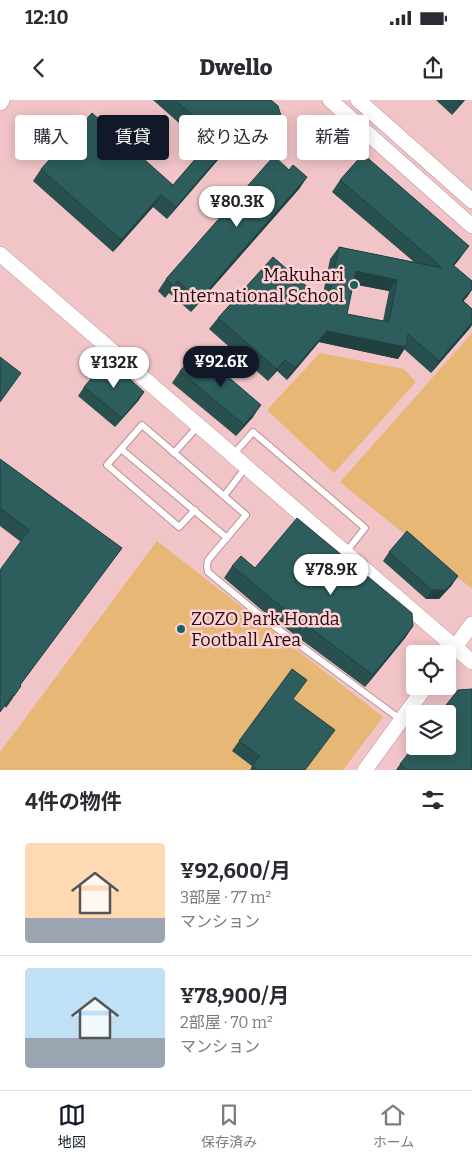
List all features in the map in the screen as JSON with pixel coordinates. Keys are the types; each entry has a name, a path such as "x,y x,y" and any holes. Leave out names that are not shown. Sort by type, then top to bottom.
{"street":[{"path":"330,100 472,226"},
{"path":"358,100 472,201"},
{"path":"0,254 346,553 443,645"},
{"path":"456,646 472,624"},
{"path":"456,655 472,662"},
{"path":"456,656 472,666"},
{"path":"365,770 420,695"}],"lane":[{"path":"194,510 179,528 107,464 142,425 246,515 208,560 206,566 208,572 267,621 402,720"},
{"path":"174,452 198,426"},
{"path":"233,456 253,432 365,528 346,553"},
{"path":"121,449 227,538"},
{"path":"224,496 246,467"}],"shaded area":[{"path":"472,333 472,587 471,588 340,482"},
{"path":"320,353 404,369 416,382 334,473 267,410"},
{"name":"ZOZO Park Honda Football Area","path":"157,541 383,717 343,770 0,770 0,752"}],"building":[{"path":"175,100 271,100 278,106 281,115 192,115"},
{"path":"92,113 97,117 97,160 145,160 173,185 194,160 216,160 176,207 161,195 121,240 41,169 49,160 87,160 87,118"},
{"path":"369,159 469,246 453,265 472,281 472,289 462,300 472,309 472,323 439,361 408,334 406,347 327,331 295,368 285,360 277,369 218,318 273,257 327,304 339,247 442,268 340,180 358,160","holes":["356,271 397,280 389,322 347,314"]},
{"path":"270,160 278,160 289,170 293,165 307,177 199,300 178,281 174,286 166,279"},
{"path":"198,351 261,405 244,425 180,371"},
{"path":"0,357 21,373 0,402"},
{"path":"108,359 144,392 122,418 84,387"},
{"path":"0,459 122,548 20,685 14,696 0,712 0,570 29,530 0,508"},
{"path":"297,518 412,613 413,626 373,675 273,600 232,566 241,556 255,568"},
{"path":"407,531 458,576 446,590 432,590 389,552"},
{"path":"292,669 307,680 293,699 335,730 305,770 258,770 252,766 260,756 239,741"},
{"path":"472,689 472,770 408,770 400,764 407,755 456,755 456,705 446,705 456,695 458,690"}],"place":[{"name":"Makuhari International School","path":"354,285"},
{"name":"ZOZO Park Honda Football Area","path":"181,629"}]}
